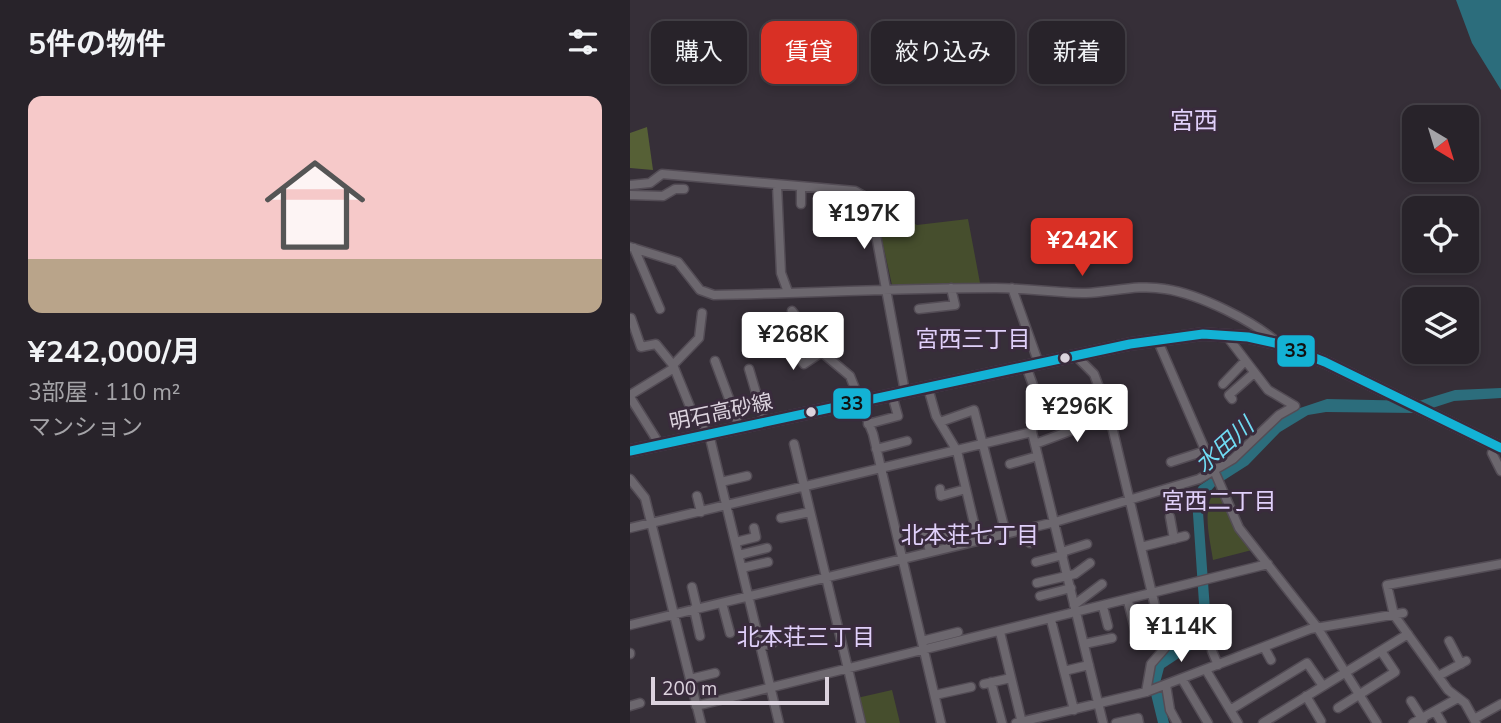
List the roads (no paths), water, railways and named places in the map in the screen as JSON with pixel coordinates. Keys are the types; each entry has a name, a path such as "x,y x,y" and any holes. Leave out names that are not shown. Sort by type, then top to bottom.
{"main road":[{"name":"明石高砂線","path":"630,451 1157,339 1203,334 1279,344 1325,362 1498,447"}],"street":[{"path":"630,185 650,183 662,174 855,191 864,196 871,208 905,392"},
{"path":"777,185 781,273 788,292"},
{"path":"801,187 802,204"},
{"path":"630,195 663,195 675,189 684,189"},
{"path":"632,247 678,262 701,290 714,295 886,288 1012,288 1084,293 1164,289 1216,307 1267,333 1279,344"},
{"path":"632,247 660,309"},
{"path":"919,309 955,305 951,288"},
{"path":"1012,288 1039,364"},
{"path":"792,311 822,352 850,376 869,424 941,723"},
{"path":"660,444 630,396 673,367 699,338 702,313"},
{"path":"631,318 641,347 656,344 673,367 693,414 709,435 779,723"},
{"path":"785,330 791,346 804,364 822,352"},
{"path":"630,625 1055,522 1199,480 1233,459 1279,415 1294,406 1268,390 1226,335"},
{"path":"1157,339 1239,528 1317,627 1377,723"},
{"path":"1076,356 1094,374 1110,416 1165,648 1151,664 1146,692"},
{"path":"715,361 716,373 740,428"},
{"path":"1223,384 1245,361"},
{"path":"1026,366 1034,388 1032,432 1103,723"},
{"path":"749,369 765,423"},
{"path":"1234,394 1254,373"},
{"path":"928,388 940,422 957,451 978,540"},
{"path":"869,424 898,416 892,395"},
{"path":"1081,406 1102,396"},
{"path":"1033,401 1056,398"},
{"path":"940,422 974,410 1006,534"},
{"path":"1035,444 1110,416"},
{"path":"630,528 1032,432"},
{"path":"876,449 906,440"},
{"path":"793,444 861,723"},
{"path":"1498,447 1492,453 1501,471"},
{"path":"1171,461 1205,451"},
{"path":"1010,464 1038,456"},
{"path":"721,482 747,475"},
{"path":"630,479 645,498 652,522 701,723"},
{"path":"940,489 942,496 966,489"},
{"path":"697,496 701,512"},
{"path":"781,518 810,512"},
{"path":"1170,517 1174,539"},
{"path":"736,542 756,537 754,528"},
{"path":"1027,528 1030,543"},
{"path":"925,531 930,552"},
{"path":"948,532 951,547"},
{"path":"1141,547 1185,536"},
{"path":"1036,562 1087,544"},
{"path":"739,555 768,548"},
{"path":"742,568 768,562"},
{"path":"1037,583 1068,576 1090,563"},
{"path":"1075,609 1103,607 1268,564"},
{"path":"1501,564 1387,585 1394,615 1475,721 1501,704"},
{"path":"923,645 1051,620 1075,609 1102,584"},
{"path":"692,587 700,636"},
{"path":"1040,596 1071,588"},
{"path":"1128,601 1138,641"},
{"path":"722,603 730,633"},
{"path":"1103,607 1108,626"},
{"path":"1000,632 1020,722 1146,692 1317,627 1404,613"},
{"path":"1051,620 1074,709"},
{"path":"696,706 848,668 958,632"},
{"path":"1263,723 1408,634"},
{"path":"1084,644 1112,638"},
{"path":"761,646 773,643"},
{"path":"1264,647 1271,660"},
{"path":"1440,675 1463,663 1449,647"},
{"path":"1212,651 1218,665"},
{"path":"1338,708 1395,672 1381,651"},
{"path":"1230,710 1307,663 1323,686"},
{"path":"1064,671 1089,666"},
{"path":"1206,670 1238,723"},
{"path":"690,679 715,673"},
{"path":"1002,723 988,683 1011,678"},
{"path":"1182,679 1208,723"},
{"path":"1166,685 1171,710 1177,723"},
{"path":"935,695 971,687"},
{"path":"1192,696 1201,691"},
{"path":"1306,696 1321,721"},
{"path":"1411,701 1420,721 1458,698"},
{"path":"630,706 640,703"},
{"path":"1435,711 1441,723"},
{"path":"1279,713 1285,723"},
{"path":"1116,723 1138,718 1139,723"}],"water":[{"path":"1456,0 1501,0 1501,90 1472,43"},
{"path":"1501,388 1501,398 1454,401 1417,413 1326,412 1308,415 1280,432 1248,465 1215,486 1206,496 1203,512 1211,624 1194,648 1164,668 1160,683 1169,723 1158,723 1149,686 1151,670 1174,637 1195,629 1200,618 1192,499 1199,486 1235,462 1285,413 1327,399 1419,401 1455,390"}],"district":[{"name":"宮西","path":"1194,121"},
{"name":"宮西三丁目","path":"973,339"},
{"name":"宮西二丁目","path":"1219,501"},
{"name":"北本荘七丁目","path":"970,535"},
{"name":"北本荘三丁目","path":"806,637"}],"water label":[{"name":"水田川","path":"1224,445"}]}
